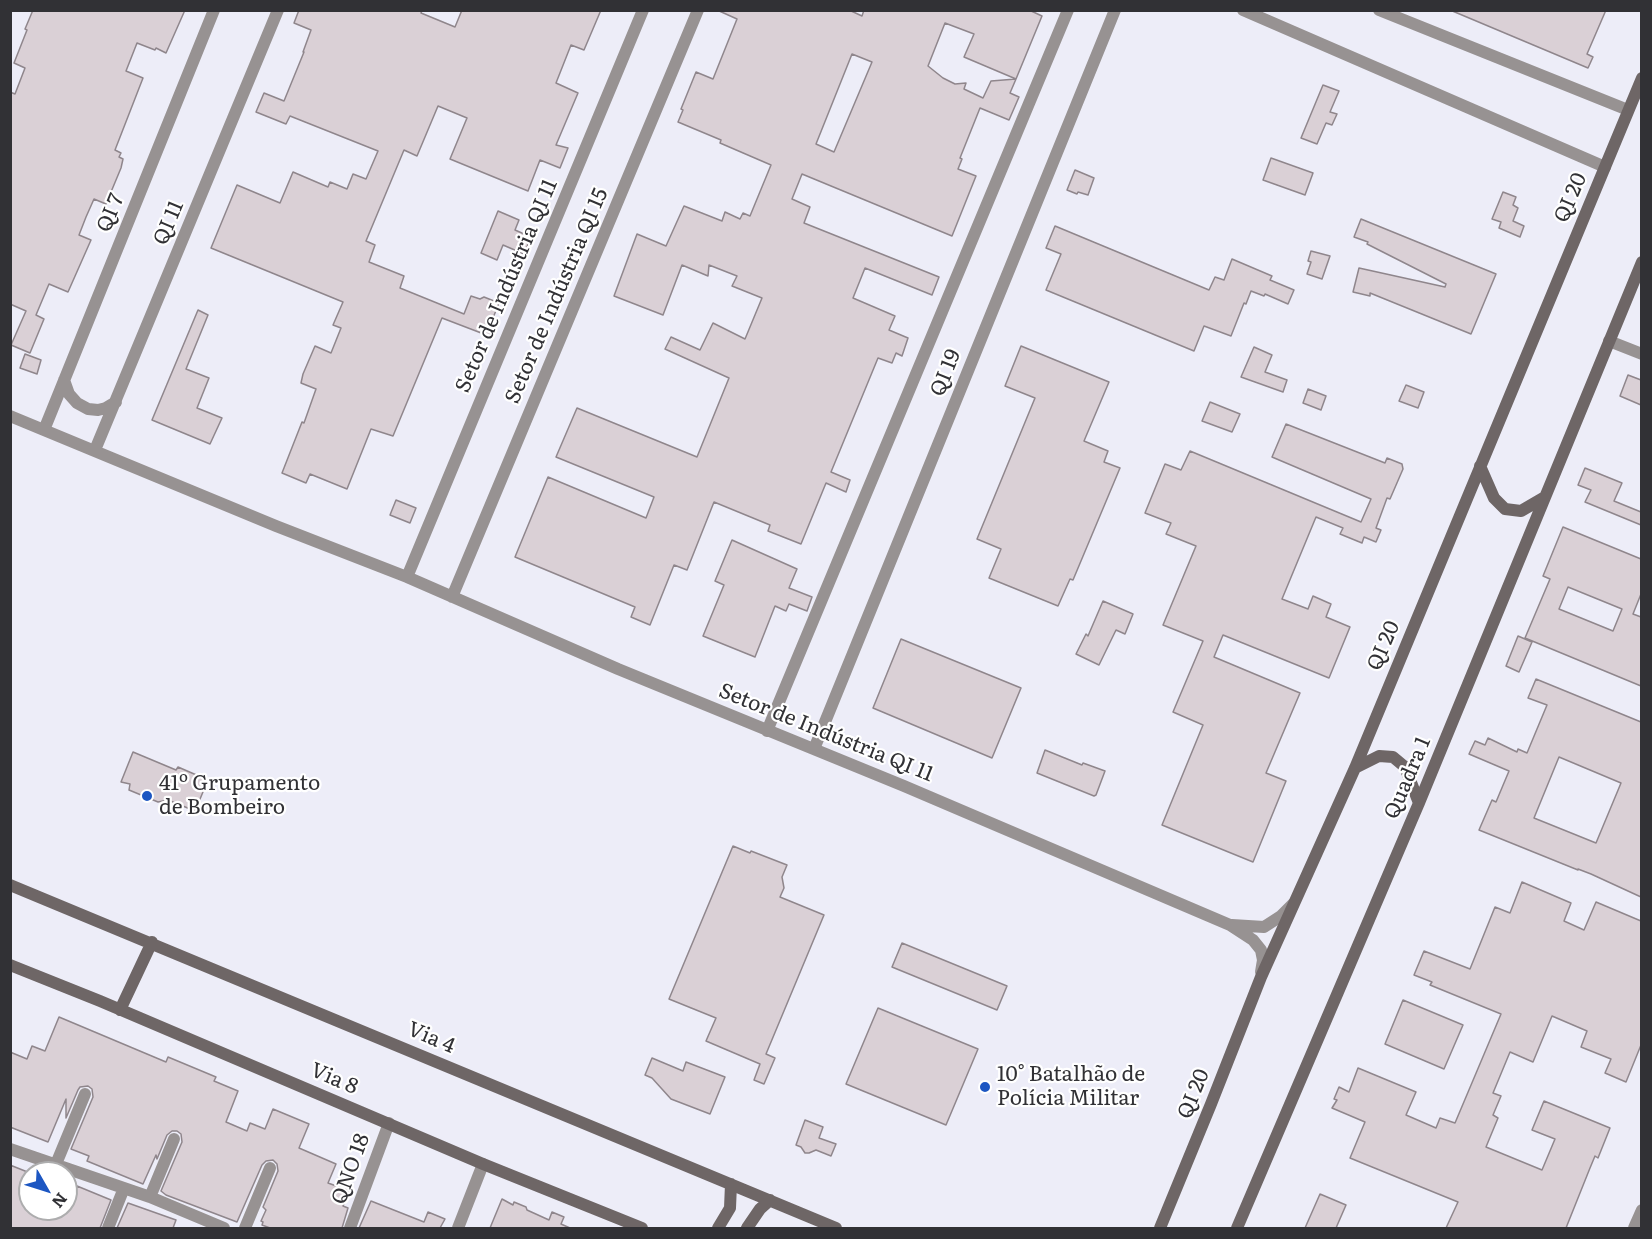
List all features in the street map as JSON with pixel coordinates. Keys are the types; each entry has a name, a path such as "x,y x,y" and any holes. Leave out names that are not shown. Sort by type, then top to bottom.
{"street":[{"name":"QI 7","path":"44,430 214,10"},
{"name":"QI 11","path":"95,450 278,10"},
{"name":"Setor de Indústria QI 11","path":"407,577 643,10"},
{"name":"Setor de Indústria QI 15","path":"452,597 698,10"},
{"path":"767,731 1068,10"},
{"name":"QI 19","path":"813,749 1115,10"},
{"path":"1243,10 1605,167"},
{"path":"1378,10 1628,110"},
{"name":"QI 20","path":"1160,1228 1261,977 1355,768 1641,78"},
{"name":"Quadra 1","path":"1237,1228 1419,803 1641,262"},
{"path":"1609,341 1641,354"},
{"path":"64,380 69,394 88,409 98,410 116,402"},
{"name":"Setor de Indústria QI 11","path":"10,416 276,526 407,577 1230,925"},
{"path":"1480,466 1494,498 1505,510 1521,511 1545,496"},
{"path":"1355,768 1379,756 1393,758 1405,767 1419,803"},
{"name":"Via 4","path":"10,885 152,942 836,1228"},
{"path":"1230,925 1264,927 1281,916 1294,903"},
{"path":"1230,925 1253,940 1261,951 1263,960 1261,977"},
{"path":"120,1010 152,942"},
{"name":"Via 8","path":"10,965 483,1164 642,1228"},
{"path":"57,1161 85,1094"},
{"name":"QNO 18","path":"350,1228 389,1123"},
{"path":"150,1197 174,1139"},
{"path":"10,1149 47,1161"},
{"path":"458,1228 483,1164"},
{"path":"245,1228 270,1168"},
{"path":"78,1172 150,1197 224,1228"},
{"path":"718,1228 730,1208 731,1184"},
{"path":"108,1228 124,1188"},
{"path":"747,1228 760,1209 770,1200"},
{"path":"1634,1228 1641,1210"}],"building":[{"path":"33,10 185,10 166,53 137,43 126,71 143,78 115,150 121,153 119,157 123,159 121,168 106,204 94,199 86,217 79,235 91,240 68,292 49,284 36,315 44,319 30,353 11,345 26,311 10,304 10,92 15,94 25,68 14,63"},
{"path":"299,10 422,10 421,13 455,27 462,10 601,10 584,50 571,45 556,83 578,93 556,145 568,148 560,168 540,160 528,191 450,159 467,118 438,106 417,156 404,150 366,241 375,245 369,262 404,276 400,288 464,314 471,296 480,299 484,297 499,303 493,318 497,320 489,336 442,318 393,436 371,429 347,489 310,474 306,483 282,473 316,389 301,383 303,374 315,346 331,353 341,328 333,325 343,302 211,248 237,185 280,203 293,172 328,187 330,182 347,189 353,174 366,179 378,151 290,116 286,124 256,112 264,93 284,101 311,30 294,23"},
{"path":"717,10 849,10 862,16 864,10 1029,10 1042,16 1016,79 1010,93 1019,97 1009,120 980,108 960,158 962,159 958,169 976,176 952,236 802,174 792,199 810,207 804,223 939,277 932,295 865,268 853,298 895,316 889,330 908,338 902,356 896,353 892,363 878,358 831,472 850,480 846,492 826,483 801,544 768,531 770,525 714,502 687,570 674,565 650,625 631,617 635,607 515,557 548,477 646,518 654,497 556,457 577,408 697,457 729,378 665,349 671,337 700,350 713,323 745,339 762,298 732,286 737,276 709,265 708,276 682,265 663,315 614,296 637,234 666,246 684,206 722,221 725,212 740,219 743,213 750,216 771,165 678,122 696,72 713,79 737,19","holes":["945,23 974,34 964,57 1016,79 991,81 983,98 964,89 966,83 955,84 928,66","852,54 872,62 834,152 816,144"]},
{"path":"1450,10 1606,10 1587,54 1593,57 1588,68"},
{"path":"1323,85 1339,91 1330,112 1337,114 1332,125 1326,123 1317,144 1301,138"},
{"path":"1271,158 1313,173 1305,195 1263,180"},
{"path":"1075,170 1094,178 1088,195 1067,190"},
{"path":"1503,192 1516,197 1513,205 1518,208 1513,221 1524,226 1520,237 1499,228 1501,222 1492,219"},
{"path":"498,211 519,220 515,230 531,237 524,254 503,245 497,260 481,253"},
{"path":"1361,219 1496,274 1471,334 1370,293 1370,296 1353,292 1359,268 1445,287 1446,284 1367,244 1368,242 1354,237"},
{"path":"1055,226 1209,290 1215,277 1224,280 1232,259 1272,276 1270,280 1294,290 1288,304 1265,294 1264,296 1251,291 1231,336 1204,326 1194,351 1046,290 1061,254 1046,248"},
{"path":"1311,251 1330,256 1322,279 1307,274 1311,262 1308,261"},
{"path":"198,310 208,315 186,369 209,378 197,408 222,418 210,444 152,420"},
{"path":"1021,346 1109,382 1084,441 1108,451 1104,462 1120,468 1073,580 1070,579 1058,606 989,578 1001,549 977,539 1035,398 1005,386"},
{"path":"1254,347 1272,355 1265,372 1287,380 1283,392 1241,377"},
{"path":"25,354 41,360 37,374 20,368"},
{"path":"1628,375 1641,380 1641,405 1620,396"},
{"path":"1406,385 1424,392 1418,408 1399,401"},
{"path":"1308,389 1326,396 1321,410 1303,403"},
{"path":"1210,402 1240,414 1232,432 1202,421"},
{"path":"1286,424 1385,463 1387,458 1402,464 1403,469 1390,499 1387,498 1376,528 1381,530 1376,542 1364,537 1362,543 1340,534 1343,528 1316,517 1282,599 1308,609 1313,596 1331,604 1326,617 1350,627 1329,678 1223,635 1214,657 1300,693 1266,773 1286,781 1253,862 1162,825 1203,725 1173,712 1203,641 1163,625 1196,546 1166,534 1171,523 1145,513 1165,464 1181,470 1190,451 1361,522 1371,499 1272,457"},
{"path":"1585,468 1622,483 1614,501 1641,512 1641,525 1585,502 1591,490 1578,485"},
{"path":"396,500 416,508 410,523 390,515"},
{"path":"1563,527 1641,559 1641,594 1633,614 1641,617 1641,686 1525,638 1550,579 1543,576","holes":["1568,587 1622,609 1613,631 1559,609"]},
{"path":"732,540 797,569 789,588 812,597 807,611 789,604 786,611 775,606 755,657 703,636 724,585 715,581"},
{"path":"1103,601 1133,614 1125,634 1116,630 1099,665 1076,654 1086,634 1088,636"},
{"path":"1518,636 1532,642 1519,672 1506,666"},
{"path":"901,639 1021,688 992,758 873,708"},
{"path":"1536,679 1641,722 1641,897 1591,874 1479,830 1492,800 1496,802 1509,771 1469,754 1475,741 1485,745 1488,738 1517,752 1518,749 1527,753 1547,705 1528,698","holes":["1559,757 1621,783 1596,843 1534,818"]},
{"path":"1045,750 1082,765 1083,763 1105,771 1096,795 1037,773"},
{"path":"133,752 176,770 178,767 208,780 195,811 168,800 158,802 129,790 130,784 121,782"},
{"path":"733,846 787,865 782,877 784,888 780,897 824,915 766,1054 775,1058 764,1084 754,1080 760,1064 706,1041 716,1018 669,999"},
{"path":"1522,882 1571,903 1564,921 1584,930 1596,902 1641,921 1641,1045 1626,1082 1605,1073 1611,1059 1581,1047 1587,1031 1552,1016 1533,1062 1510,1052 1493,1093 1501,1096 1493,1115 1498,1118 1486,1147 1542,1170 1555,1139 1532,1130 1544,1101 1610,1128 1598,1158 1595,1156 1566,1228 1446,1228 1458,1202 1350,1158 1365,1122 1332,1108 1337,1100 1334,1099 1339,1087 1349,1092 1358,1068 1416,1092 1406,1115 1436,1128 1440,1118 1455,1123 1501,1014 1430,985 1432,982 1414,975 1424,951 1470,969 1495,907 1510,913"},
{"path":"902,943 1007,986 997,1010 892,967"},
{"path":"1403,1000 1463,1025 1444,1069 1385,1044"},
{"path":"878,1008 978,1049 946,1125 846,1084"},
{"path":"59,1017 166,1062 168,1057 216,1077 214,1081 238,1091 226,1122 247,1131 250,1123 265,1129 273,1109 309,1124 299,1148 336,1164 328,1183 350,1191 343,1206 348,1208 342,1228 270,1228 262,1225 261,1221 266,1210 263,1207 278,1171 277,1164 273,1160 266,1161 262,1165 237,1222 166,1195 161,1191 182,1142 181,1134 177,1131 172,1131 167,1135 143,1184 87,1161 89,1156 71,1149 93,1097 92,1089 88,1086 80,1087 66,1118 66,1099 48,1142 10,1127 10,1052 27,1059 32,1046 45,1051"},
{"path":"652,1058 683,1071 686,1062 725,1077 710,1114 671,1099 652,1078 645,1075"},
{"path":"805,1120 823,1127 819,1138 836,1144 831,1156 816,1150 805,1153 801,1147 796,1145"},
{"path":"10,1165 18,1168 18,1221 78,1221 78,1186 111,1200 100,1228 10,1228"},
{"path":"1320,1194 1346,1205 1336,1228 1305,1228"},
{"path":"502,1199 513,1205 514,1202 526,1207 527,1210 549,1220 552,1212 564,1217 561,1224 570,1228 490,1228"},
{"path":"371,1201 424,1222 428,1212 445,1219 440,1228 359,1228"},
{"path":"128,1203 176,1220 173,1228 117,1228"}],"place":[{"name":"41º Grupamento de Bombeiro","path":"147,796"},
{"name":"10° Batalhão de Polícia Militar","path":"985,1087"}]}
